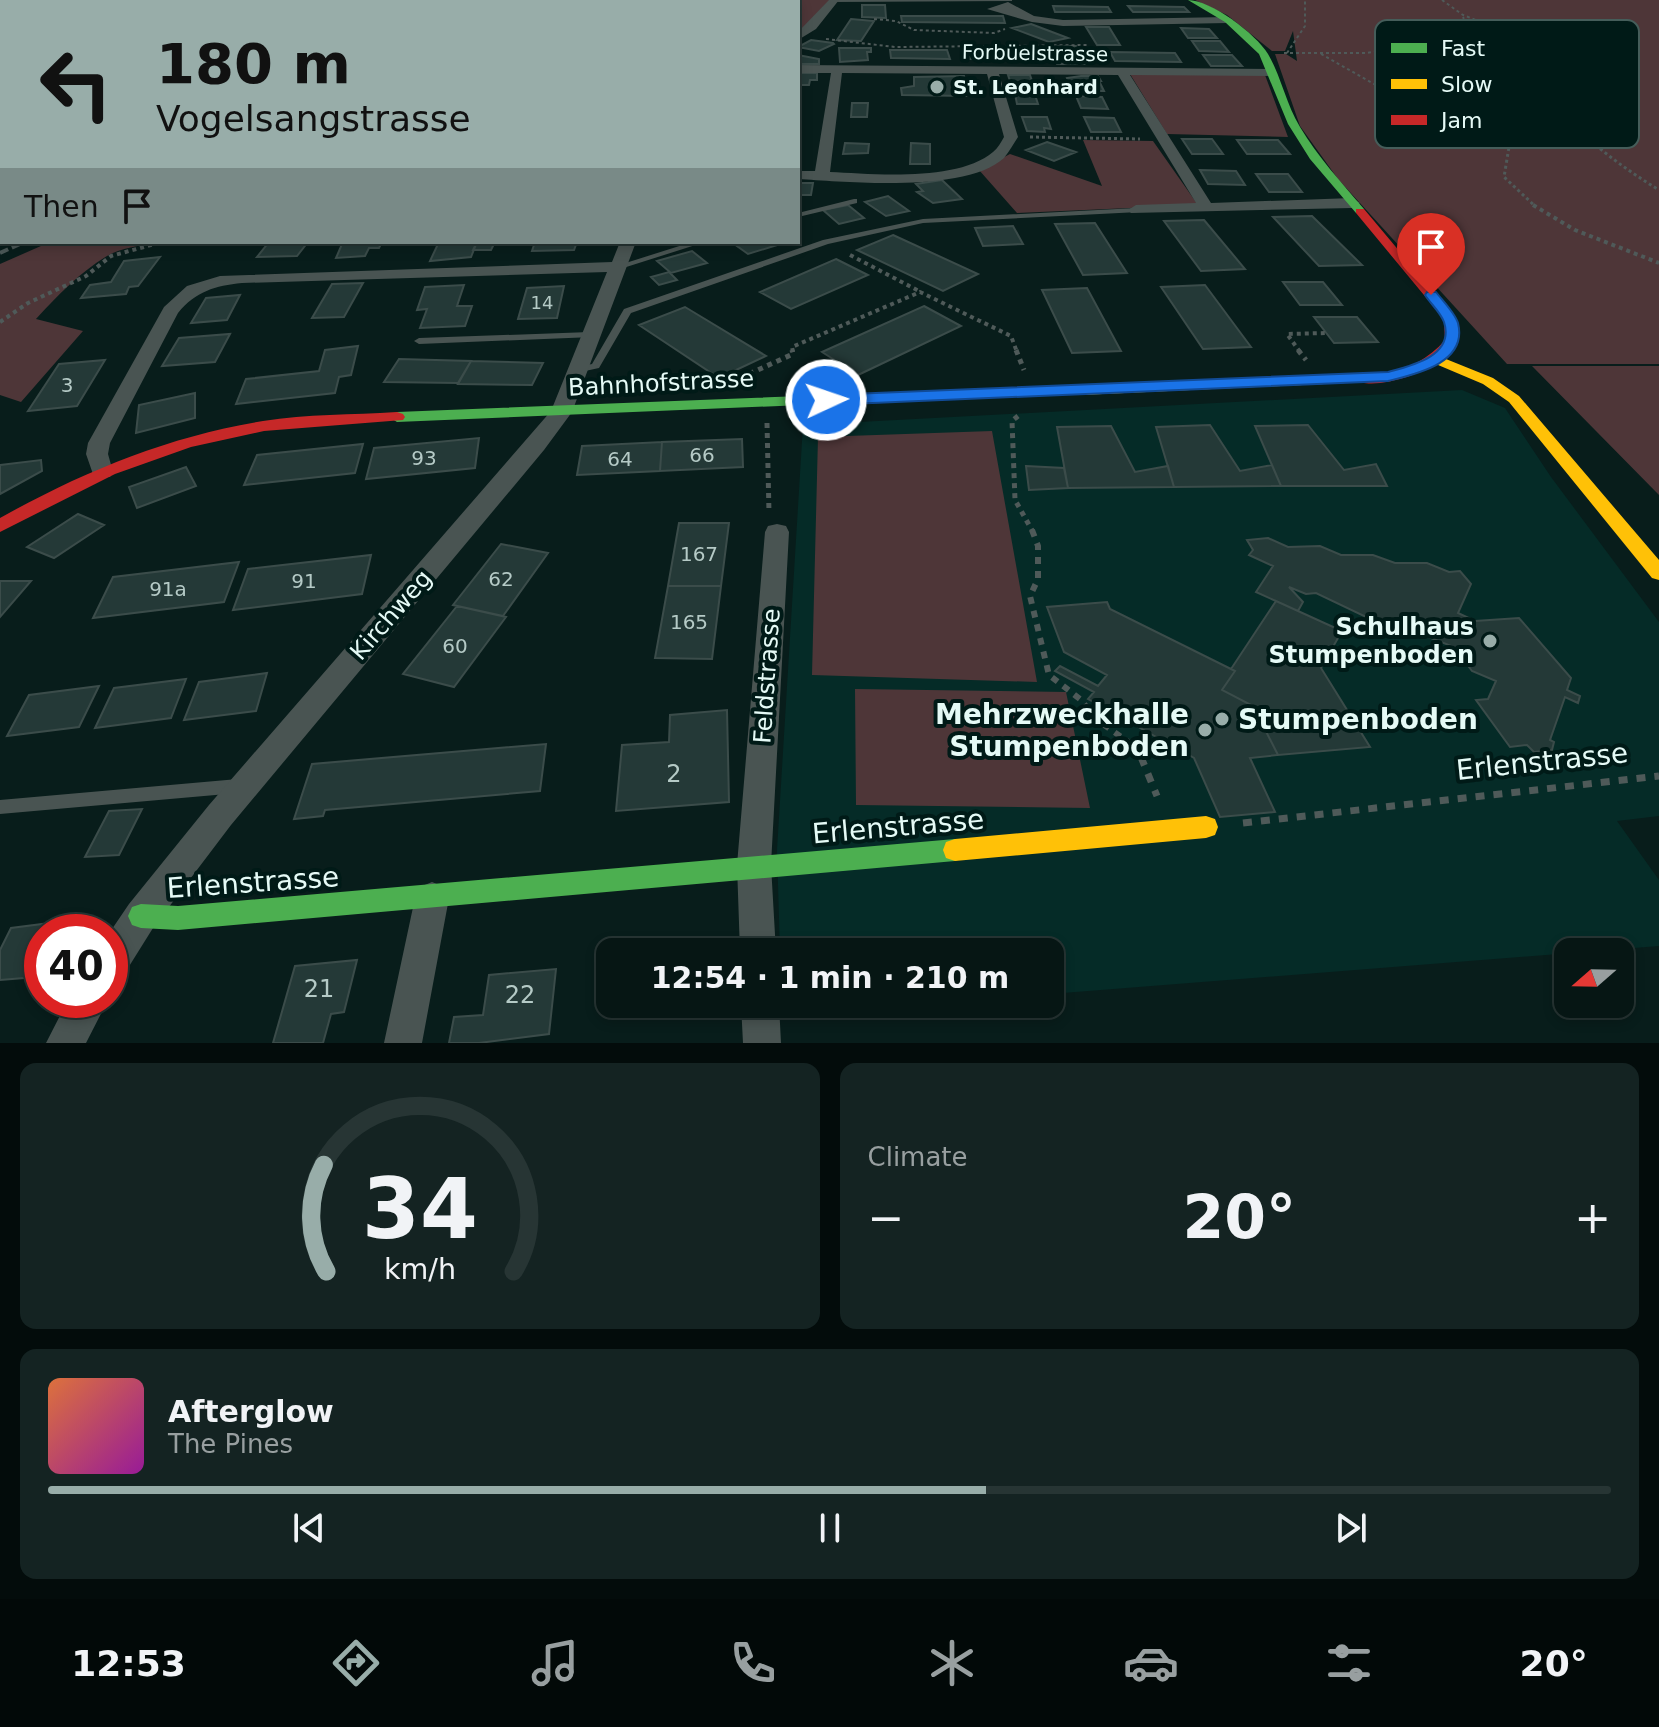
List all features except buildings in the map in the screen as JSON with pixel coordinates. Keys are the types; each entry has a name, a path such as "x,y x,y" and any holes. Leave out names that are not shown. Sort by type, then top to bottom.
{"street":[{"path":"800,36 833,0"},
{"path":"1192,0 1228,20 1263,53 1293,124 1314,157 1451,321 1452,341 1436,359 1488,381 1514,399 1659,573"},
{"path":"1012,6 1032,19 1063,23 1228,20"},
{"name":"Forbüelstrasse","path":"800,69 1272,73"},
{"path":"822,176 837,69"},
{"path":"800,175 899,177 959,172 982,165 999,155 1011,137 992,70"},
{"path":"1122,72 1161,140 1206,208"},
{"path":"1136,210 1352,203"},
{"name":"Kirchweg","path":"128,936 245,785 561,412 627,244"},
{"path":"102,472 97,454 99,443 170,311 183,294 208,282 242,278 617,267"},
{"name":"Bahnhofstrasse","path":"0,526 50,496 102,472 218,434 304,421 1388,377 1410,372 1436,359"},
{"name":"Feldstrasse","path":"757,938 754,865 777,532"},
{"name":"Erlenstrasse","path":"141,916 178,918 432,898 754,865 807,863 1206,827"},
{"path":"403,1043 432,898"},
{"path":"65,1043 79,1018"},
{"path":"761,1018 762,1043"}],"lane":[{"path":"833,0 1012,6"},
{"path":"800,214 854,201"},
{"path":"576,370 596,366 627,311 826,242 923,221 1136,210"},
{"path":"617,267 694,244"},
{"path":"419,341 590,335"},
{"path":"0,807 245,785"}],"path":[{"path":"1305,0 1305,26 1287,53 1375,52"},
{"path":"1442,0 1474,20"},
{"path":"1463,15 1465,20"},
{"path":"874,19 896,21 914,30 994,33 1032,19"},
{"path":"800,36 895,47 1088,45"},
{"path":"1321,54 1341,61 1375,85"},
{"path":"1011,137 1161,140"},
{"path":"1509,148 1504,177 1536,210 1590,236 1659,263"},
{"path":"1603,148 1633,175 1659,190"},
{"path":"0,322 28,303 86,276 111,256 155,244"},
{"path":"851,255 1011,336 1024,371"},
{"path":"727,384 793,354 792,347 920,292"},
{"path":"1321,380 1287,334 1326,333"},
{"path":"1010,391 1014,405 1023,412 1012,421 1015,500 1030,524 1038,546 1038,579 1030,596 1049,675 1080,699 1097,720 1137,748 1171,830"},
{"path":"767,402 769,514 777,532"},
{"name":"Erlenstrasse","path":"1206,827 1659,776"}],"shaded area":[{"path":"800,0 830,0 800,32"},
{"path":"1195,0 1659,0 1659,364 1507,364 1338,179 1300,126 1275,54 1286,54 1297,61 1293,31 1285,51 1272,51 1227,15"},
{"path":"1130,74 1265,75 1288,137 1167,134"},
{"path":"1083,140 1153,141 1198,205 1017,213 979,170 1010,154 1102,186"},
{"path":"45,244 147,244 107,256 78,277 36,319 83,331 21,402 0,395 0,264"},
{"path":"1532,366 1659,366 1659,495"},
{"name":"Stumpenboden","path":"1462,390 1505,408 1551,477 1659,622 1659,816 1617,821 1659,880 1659,946 1634,948 1634,938 1554,938 1554,954 1064,993 1064,938 780,938 777,850 803,425"},
{"path":"992,431 1037,682 812,675 818,437"},
{"path":"855,689 1066,692 1090,808 856,805"}],"railway":[{"path":"0,253 20,244"}],"traffic: fast":[{"path":"1192,0 1228,20 1263,53 1293,124 1314,157 1360,211"},
{"path":"397,417 1081,390"},
{"path":"141,916 178,918 955,850"}],"traffic: slow":[{"path":"1436,359 1488,381 1514,399 1659,573"},
{"path":"1081,390 1362,379"},
{"path":"955,850 1206,827"}],"traffic: jam":[{"path":"1360,211 1444,310 1451,321 1452,341 1424,366 1388,377 1362,379"},
{"path":"0,526 72,487 185,443 264,426 316,420 397,417"}],"place":[{"name":"St. Leonhard","path":"937,87"},
{"name":"Schulhaus Stumpenboden","path":"1490,641"},
{"name":"Stumpenboden","path":"1222,719"},
{"name":"Mehrzweckhalle Stumpenboden","path":"1205,730"}],"route":[{"path":"826,400 1388,377 1426,366 1446,351 1452,341 1451,321 1431,295"}]}
